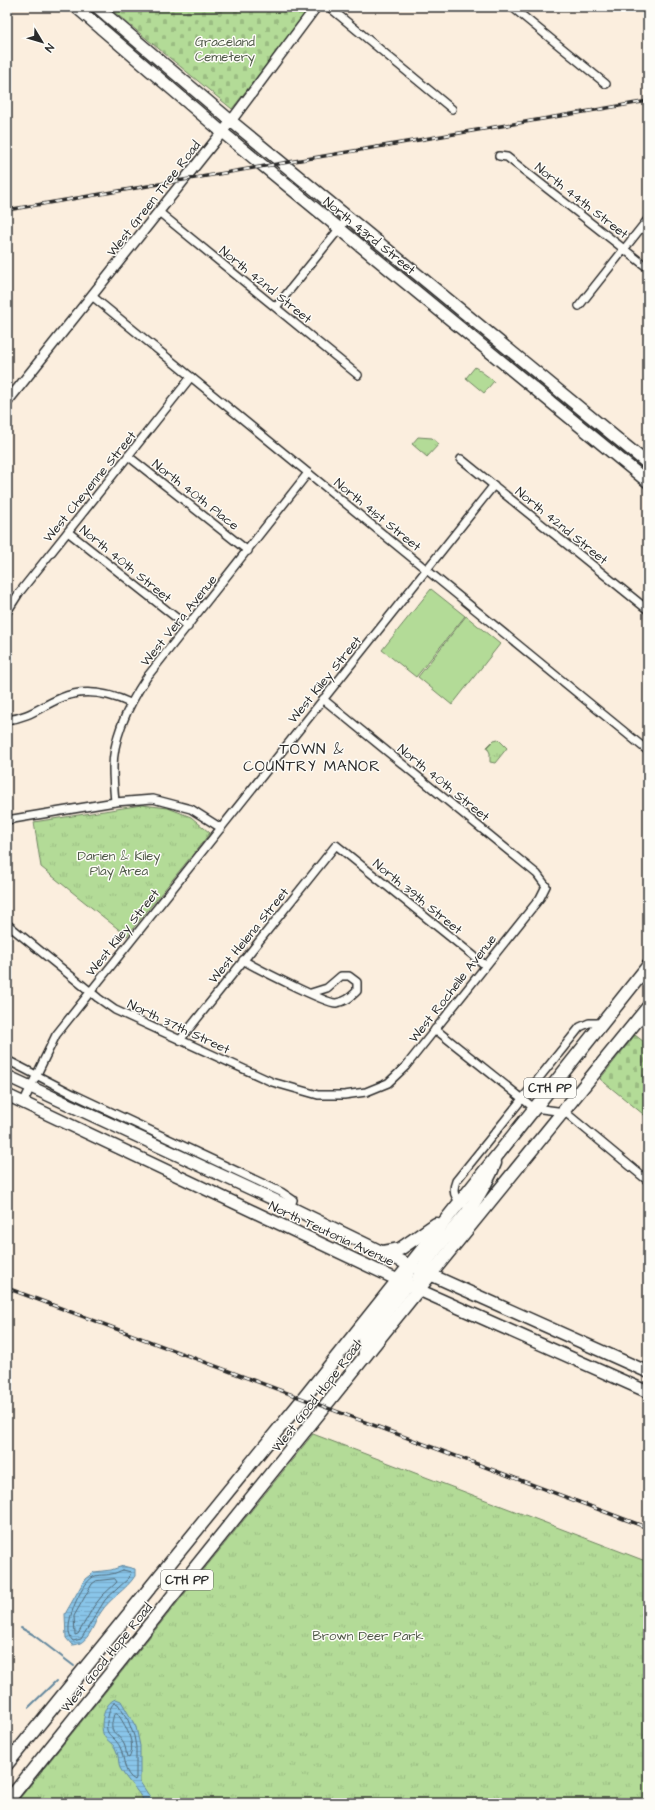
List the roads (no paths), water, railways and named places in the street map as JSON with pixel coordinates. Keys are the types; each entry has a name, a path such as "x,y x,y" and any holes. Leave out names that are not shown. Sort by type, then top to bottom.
{"main road":[{"name":"North 43rd Street","path":"76,7 222,132 648,482"},
{"name":"North 43rd Street","path":"97,7 231,121 648,464"},
{"name":"CTH PP","path":"409,1265 447,1216 456,1197 499,1152 648,966"},
{"name":"CTH PP","path":"475,1211 565,1112 648,1007"},
{"name":"North Teutonia Avenue","path":"7,1076 291,1204 409,1265 648,1372"},
{"name":"North Teutonia Avenue","path":"7,1095 419,1290 648,1392"},
{"path":"419,1290 418,1280 427,1272 430,1258 475,1211 499,1152"},
{"path":"383,1252 400,1249 447,1216"},
{"path":"365,1356 364,1340 400,1295 402,1281 409,1265"},
{"name":"West Good Hope Road","path":"7,1764 298,1404 402,1281"},
{"name":"West Good Hope Road","path":"7,1802 419,1290"}],"street":[{"name":"West Green Tree Road","path":"7,402 231,121 316,7"},
{"path":"330,7 452,109"},
{"path":"512,7 606,84"},
{"name":"North 44th Street","path":"499,156 507,157 648,268"},
{"name":"North 42nd Street","path":"159,212 358,375"},
{"path":"276,307 348,218"},
{"path":"579,306 648,219"},
{"name":"North 41st Street","path":"92,296 648,751"},
{"name":"West Cheyenne Street","path":"7,612 19,593 191,377"},
{"name":"North 40th Place","path":"128,456 248,551"},
{"name":"North 42nd Street","path":"462,459 648,610"},
{"name":"West Vera Avenue","path":"115,802 113,767 116,744 130,703 147,678 188,628 308,473"},
{"name":"West Kiley Street","path":"23,1103 56,1035 494,485"},
{"name":"North 40th Street","path":"68,532 188,628"},
{"path":"7,720 21,718 40,710 60,698 77,693 101,693 130,703"},
{"name":"North 40th Street","path":"323,699 538,874 546,886"},
{"path":"7,820 115,802 153,799 191,809 221,828"},
{"name":"West Helena Street","path":"180,1040 336,845"},
{"name":"North 39th Street","path":"336,845 485,965"},
{"name":"West Rochelle Avenue","path":"366,1092 388,1083 406,1066 485,965 540,898 546,886"},
{"name":"North 37th Street","path":"7,924 90,992 115,1010 272,1082 316,1094 344,1095 366,1092"},
{"path":"243,960 311,993 334,1004 348,1000 357,992 357,982 349,976 341,976 327,988 311,993"},
{"path":"475,1211 456,1197 456,1182 580,1027 589,1023 602,1023"},
{"path":"435,1029 534,1108 565,1112 648,1181"},
{"name":"North Teutonia Avenue","path":"7,1060 73,1094 281,1192 291,1204"}],"water":[{"path":"123,1566 135,1569 135,1576 101,1612 87,1638 83,1642 72,1645 66,1638 65,1614 85,1579 94,1572 111,1570"},
{"path":"116,1699 121,1701 136,1727 140,1746 140,1782 154,1803 145,1803 127,1779 120,1768 118,1754 115,1748 104,1736 102,1720 108,1704"}],"waterway":[{"path":"21,1628 32,1634 74,1666"},
{"path":"29,1707 56,1681"},
{"path":"7,1715 12,1721 7,1727"}],"railway":[{"path":"7,210 648,101"},
{"path":"7,1288 648,1528"}],"district":[{"name":"TOWN & COUNTRY MANOR","path":"312,758"}],"park label":[{"name":"Graceland Cemetery","path":"225,48"},
{"name":"Darien & Kiley Play Area","path":"119,862"},
{"name":"Brown Deer Park","path":"368,1635"}]}
